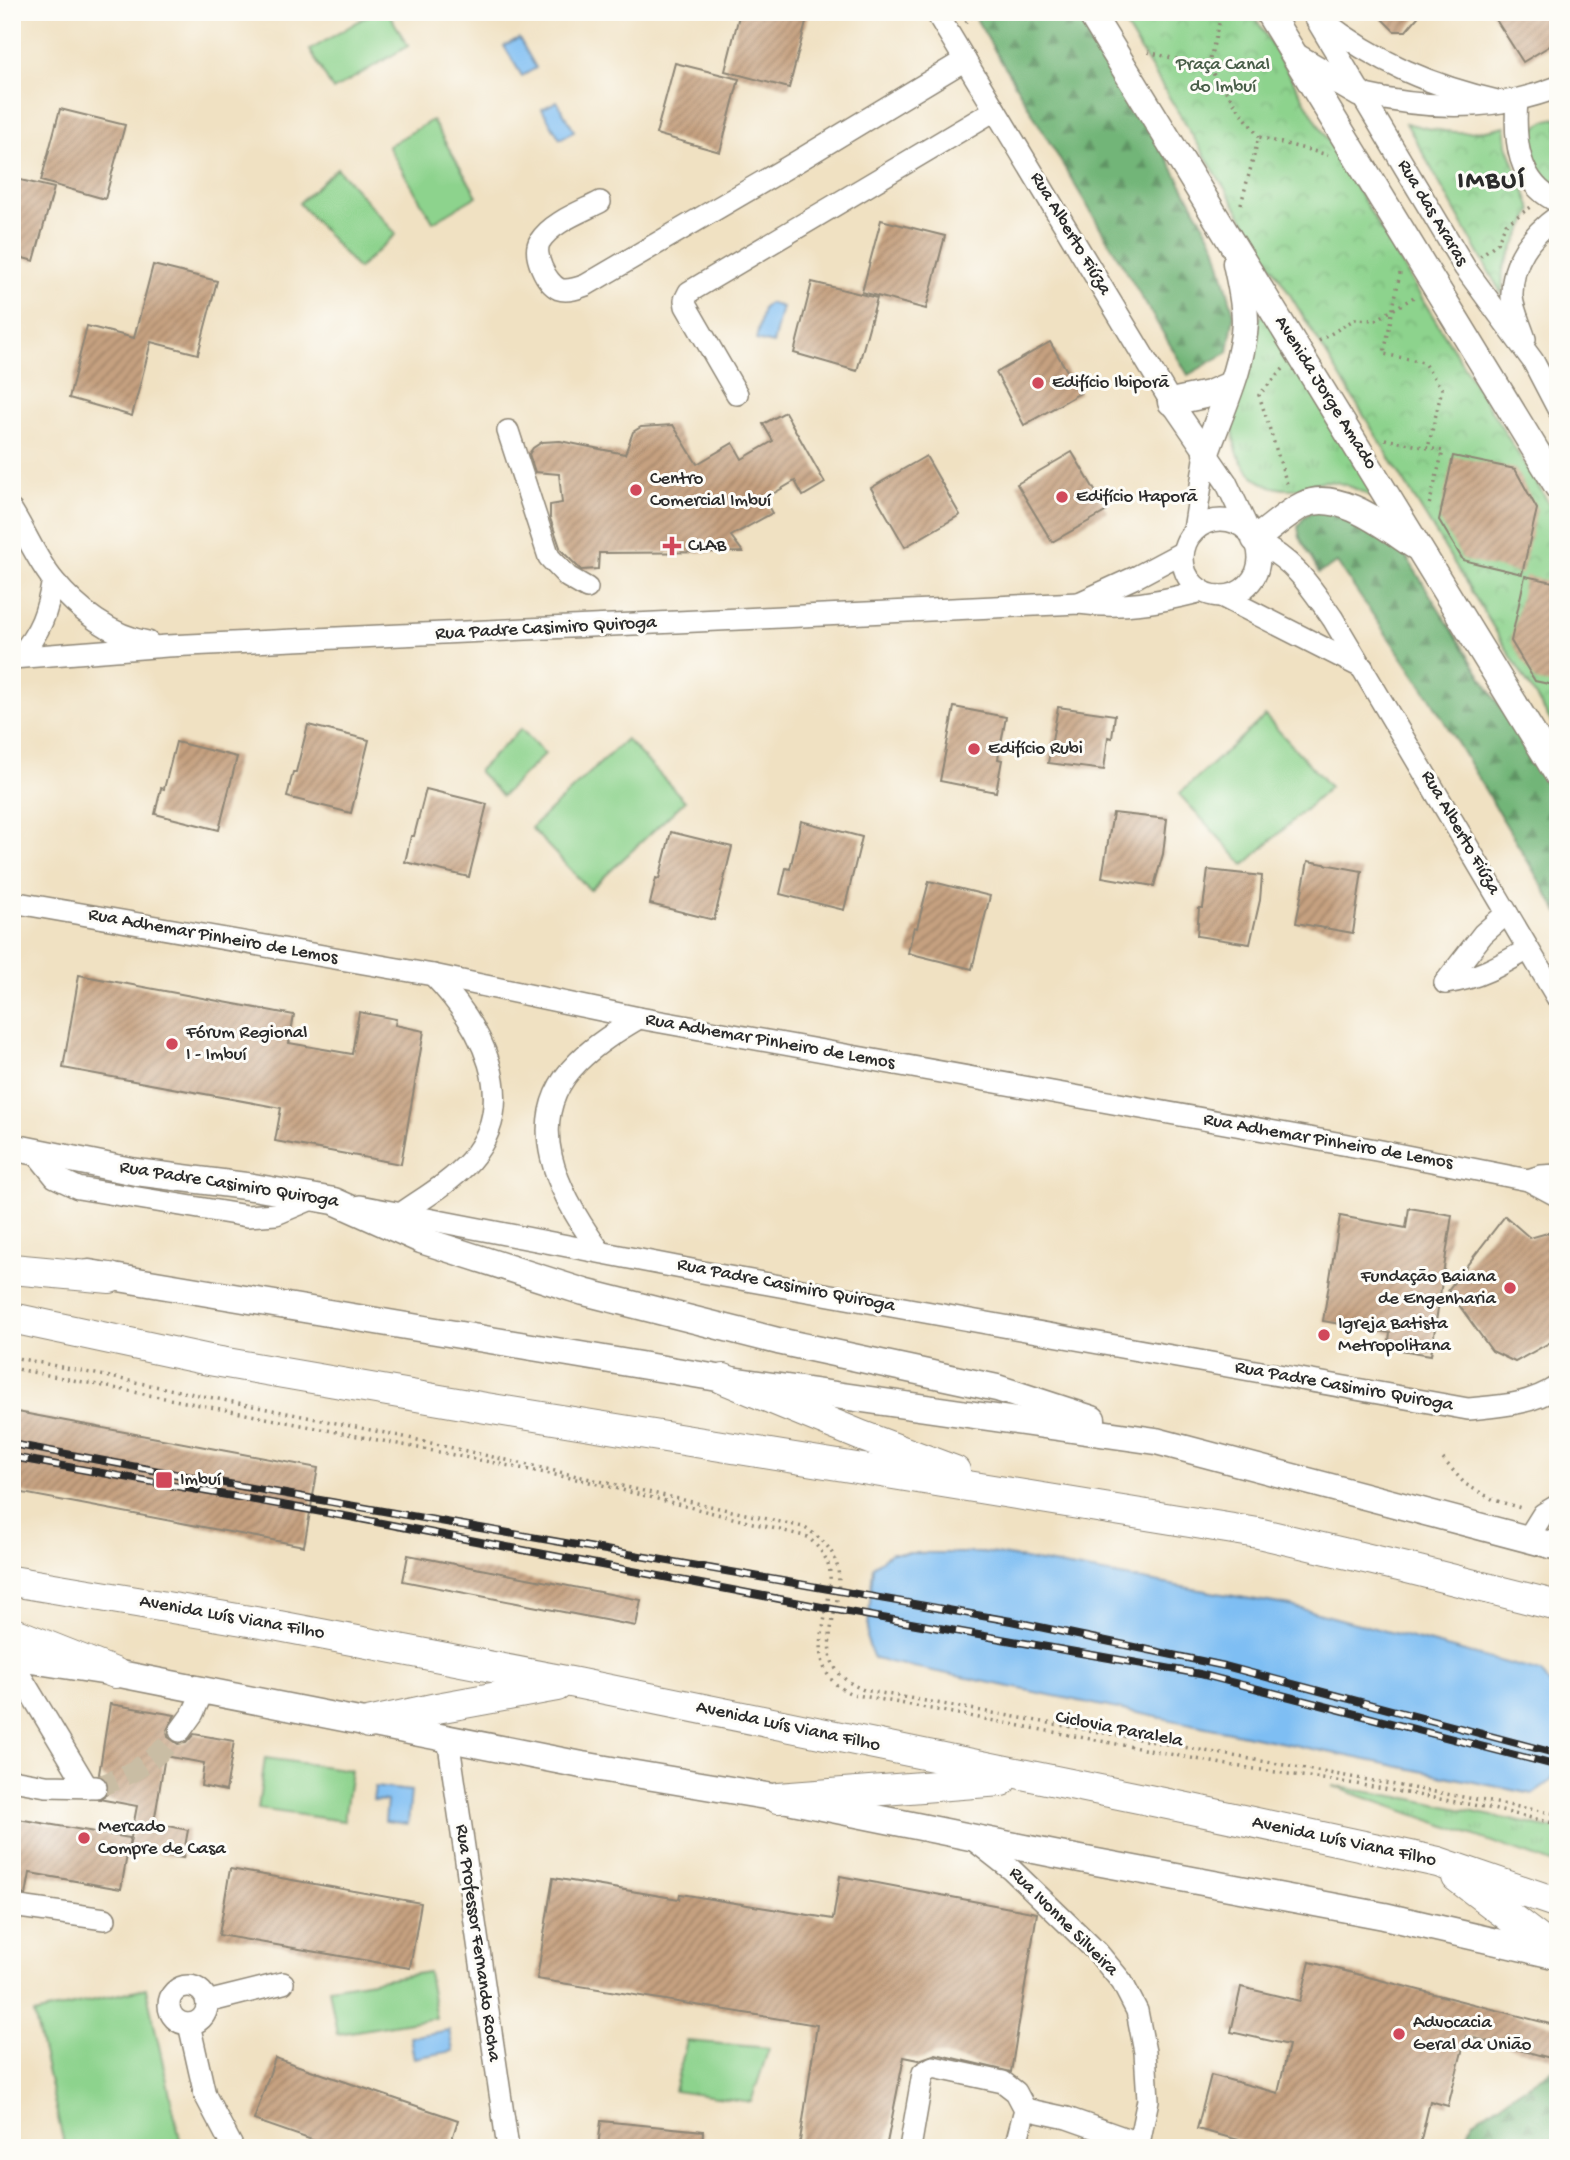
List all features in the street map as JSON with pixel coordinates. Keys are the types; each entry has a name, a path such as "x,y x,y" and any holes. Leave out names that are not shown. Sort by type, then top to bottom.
{"highway":[{"path":"12,1269 110,1278"},
{"path":"12,1318 209,1360 472,1406 1258,1533 1558,1606"},
{"path":"724,1378 862,1436 1018,1494"},
{"name":"Avenida Luís Viana Filho","path":"12,1581 279,1626 576,1683 1174,1805 1437,1862 1558,1903"},
{"path":"15,1662 115,1673"},
{"path":"368,1723 576,1683"},
{"path":"778,1798 1037,1778"},
{"path":"1437,1862 1558,1955"}],"main road":[{"name":"Avenida Jorge Amado","path":"1090,12 1558,775"},
{"path":"1268,12 1558,487"},
{"path":"1294,56 1360,93"},
{"path":"1206,453 1243,341 1243,297 1233,246"},
{"path":"1171,402 1209,394 1230,386"},
{"path":"1254,538 1306,503 1328,501 1363,513 1423,552"},
{"name":"Rua Padre Casimiro Quiroga","path":"24,1149 136,1172 253,1187 324,1200"},
{"path":"324,1200 421,1240 584,1292 778,1341 997,1388 1156,1441 1558,1547"},
{"path":"12,1255 110,1278 724,1378 1156,1441"},
{"path":"115,1673 582,1765 778,1798 1384,1916 1558,1955"}],"street":[{"name":"Rua Alberto Fiúza","path":"936,12 1171,402 1226,482 1254,538 1279,555 1301,575 1333,619 1558,999"},
{"path":"1312,12 1372,55 1420,79 1460,93 1509,101"},
{"name":"Rua das Araras","path":"1312,12 1465,268 1533,361 1558,409"},
{"path":"600,202 565,220 540,241 538,259 552,282 560,289 586,285 965,60"},
{"path":"1360,93 1415,104 1445,106 1509,101 1558,87"},
{"path":"1509,101 1521,163 1528,175 1552,199"},
{"path":"737,394 686,306 685,300 689,292 995,110"},
{"path":"1533,361 1512,299 1515,272 1519,256 1530,240 1558,216"},
{"path":"508,432 550,557 568,578 587,589"},
{"path":"1194,530 1206,453"},
{"path":"12,511 52,580 94,620 134,640 167,646"},
{"path":"1212,594 1241,591 1249,584 1259,565 1254,538 1240,524 1228,520 1204,523 1189,536 1183,552 1186,574 1193,584 1212,594 1363,668"},
{"name":"Rua Padre Casimiro Quiroga","path":"1079,603 1183,552"},
{"path":"15,657 35,638 43,621 52,580"},
{"name":"Rua Padre Casimiro Quiroga","path":"15,657 167,646 1079,603 1108,607 1212,594"},
{"name":"Rua Adhemar Pinheiro de Lemos","path":"12,902 433,975 639,1018 1376,1150 1528,1180 1558,1196"},
{"path":"1507,913 1483,933 1445,984 1481,975 1528,948"},
{"path":"402,1213 454,1176 471,1160 484,1140 493,1117 496,1090 489,1063 465,1013 433,975"},
{"path":"599,1250 561,1189 553,1167 549,1120 554,1097 564,1077 577,1062 597,1044 639,1018"},
{"name":"Rua Adhemar Pinheiro de Lemos","path":"1528,1180 1558,1175"},
{"name":"Rua Padre Casimiro Quiroga","path":"324,1200 785,1287 1468,1409 1511,1405 1531,1400 1558,1386"},
{"path":"1528,1538 1543,1514 1558,1505"},
{"path":"12,1780 46,1786 92,1787 15,1662"},
{"path":"180,1731 203,1690"},
{"name":"Rua Professor Fernando Rocha","path":"448,1738 508,2148"},
{"name":"Rua Ivonne Silveira","path":"968,1836 1059,1903 1122,1982 1137,2011 1144,2052 1148,2100 1138,2146"},
{"path":"12,1906 105,1919"},
{"path":"207,2002 283,1983"},
{"path":"183,1986 196,1987 207,2002 201,2019 189,2024 177,2021 172,2016 169,2004 173,1992 183,1986"},
{"path":"189,2024 205,2095 233,2148"},
{"path":"910,2148 923,2073 933,2067 1003,2082 1016,2092 1025,2109 1015,2148"},
{"path":"1025,2109 1067,2118 1138,2146"},
{"path":"490,2148 503,2124"}],"path":[{"path":"1208,67 1222,12"},
{"path":"1148,52 1208,67 1259,137 1334,156"},
{"path":"1241,204 1259,137"},
{"path":"1465,268 1497,243 1506,224 1552,199"},
{"path":"1401,270 1384,354 1423,362 1442,389 1428,448"},
{"path":"1296,509 1259,395 1299,352 1355,319 1376,320 1433,285"},
{"path":"1385,439 1444,451 1428,509"},
{"path":"12,1357 400,1436 803,1527 819,1536 829,1546 838,1562 839,1582 828,1644 836,1671 846,1683 864,1690 1533,1807 1558,1814"},
{"name":"Ciclovia Paralela","path":"12,1368 586,1481 808,1537 824,1555 830,1572 820,1648 824,1666 840,1689 852,1694 1228,1765 1485,1807 1558,1824"},
{"path":"1443,1459 1465,1484 1494,1500 1522,1509"}],"green space":[{"path":"374,12 388,12 408,46 333,90 310,50"},
{"path":"972,12 1087,12 1215,245 1234,314 1228,352 1188,375"},
{"name":"Praça Canal do Imbuí","path":"1117,12 1252,12 1421,297 1558,518 1558,733"},
{"path":"1558,118 1558,184 1536,170 1528,148 1535,128"},
{"path":"432,120 477,196 433,222 388,146"},
{"path":"1406,123 1455,132 1505,126 1507,145 1532,211 1503,269 1502,295"},
{"path":"337,168 396,234 358,269 299,203"},
{"path":"1265,314 1384,504 1340,483 1324,481 1292,489 1267,485 1249,472 1242,463 1234,440 1234,412 1255,351 1259,318"},
{"path":"1323,505 1396,540 1558,800 1558,912 1431,699 1337,563 1319,573 1300,538 1298,527 1304,517"},
{"path":"1265,716 1330,787 1244,865 1179,794"},
{"path":"521,729 545,754 502,796 478,771"},
{"path":"626,739 685,801 590,890 531,828"},
{"path":"265,1758 351,1770 344,1821 258,1809"},
{"path":"1332,1786 1412,1799 1558,1830 1558,1865"},
{"path":"428,1972 436,2018 337,2034 329,1988"},
{"path":"146,1988 182,2148 65,2148 34,2014"},
{"path":"687,2041 769,2048 751,2102 674,2091"},
{"path":"1558,2065 1558,2148 1463,2148 1472,2122"}],"water":[{"path":"519,38 536,68 522,76 504,46"},
{"path":"557,101 574,131 560,139 542,109"},
{"path":"769,303 782,307 773,344 756,340 763,308"},
{"path":"891,1553 990,1553 1291,1606 1541,1672 1558,1697 1558,1757 1552,1780 1532,1794 874,1659 867,1640 873,1566"},
{"path":"375,1787 411,1791 408,1824 385,1821 387,1801 373,1800"},
{"path":"449,2030 453,2051 414,2058 410,2037"}],"building":[{"path":"740,12 798,12 808,15 789,88 725,71"},
{"path":"1375,12 1422,12 1406,31 1394,31"},
{"path":"1491,12 1558,12 1558,41 1523,62"},
{"path":"675,63 739,79 720,152 656,134"},
{"path":"60,109 125,125 105,199 41,181"},
{"path":"12,178 54,188 34,261 12,255"},
{"path":"881,220 945,236 926,309 862,292"},
{"path":"153,265 217,281 198,354 151,342 132,416 69,398 87,326 134,338"},
{"path":"812,282 877,298 857,371 794,353"},
{"name":"Edifício Ibiporã","path":"1050,342 1080,393 1024,425 996,373"},
{"name":"Centro Comercial Imbuí","path":"785,412 825,483 803,496 795,481 764,499 772,513 731,536 743,552 599,553 598,569 581,570 561,550 550,518 550,505 562,503 559,474 535,472 529,454 542,442 560,441 625,454 633,432 641,427 673,425 697,464 733,443 742,459 773,441 763,424"},
{"name":"Edifício Itaporã","path":"1072,452 1107,511 1052,542 1017,484"},
{"path":"926,456 960,515 905,547 871,488"},
{"path":"1453,456 1515,469 1537,509 1522,574 1463,560 1439,520"},
{"path":"1525,576 1558,583 1558,686 1535,681 1511,641"},
{"name":"Edifício Rubi","path":"954,707 1006,717 998,759 1002,760 996,792 940,781"},
{"path":"1058,707 1115,715 1112,738 1108,737 1104,770 1048,763"},
{"path":"308,725 369,740 351,813 287,797"},
{"path":"176,742 237,757 219,830 155,814"},
{"path":"426,789 487,804 469,877 405,862"},
{"path":"1113,813 1167,819 1163,854 1154,886 1102,877"},
{"path":"801,821 862,837 844,910 780,894 786,868 790,869"},
{"path":"671,832 732,847 714,920 650,904"},
{"path":"1308,861 1362,871 1353,933 1296,923"},
{"path":"1208,870 1262,876 1260,900 1250,944 1197,936 1199,908 1203,908"},
{"path":"929,881 990,896 972,969 908,953"},
{"path":"79,975 294,1015 289,1043 352,1054 359,1012 396,1019 395,1025 424,1031 401,1164 275,1141 281,1108 63,1068"},
{"path":"1409,1208 1452,1215 1431,1355 1388,1348 1390,1333 1323,1321 1340,1216 1406,1228"},
{"name":"Fundação Baiana de Engenharia","path":"1505,1216 1530,1238 1558,1230 1558,1338 1515,1362 1492,1351 1448,1290"},
{"name":"Imbuí","path":"12,1411 318,1468 304,1546 12,1491"},
{"path":"408,1555 641,1600 636,1626 403,1581"},
{"path":"110,1704 175,1715 167,1730 168,1737 178,1744 186,1743 194,1734 234,1741 226,1791 201,1786 204,1763 165,1756 154,1823 188,1830 183,1858 129,1848 137,1806 99,1799 107,1794 109,1788 107,1780 99,1774"},
{"path":"12,1818 130,1838 121,1889 30,1873 26,1895 12,1893"},
{"path":"230,1869 421,1903 410,1968 219,1935"},
{"path":"840,1876 1037,1913 1011,2072 936,2054 919,2060 904,2057 886,2148 799,2148 817,2025 537,1979 553,1878 679,1899 680,1894 833,1919"},
{"name":"Advocacia Geral da União","path":"1310,1962 1558,2026 1558,2060 1466,2036 1448,2106 1430,2101 1419,2148 1269,2148 1197,2129 1211,2075 1278,2093 1289,2045 1231,2032 1241,1987 1300,2001"},
{"path":"275,2058 458,2120 449,2148 335,2148 254,2120"},
{"path":"601,2121 703,2131 702,2148 598,2148"}],"tunnel":[{"path":"96,1787 121,1778 142,1765 162,1750 180,1731"}],"railway":[{"path":"12,1444 1011,1621 1225,1666 1558,1754"},
{"path":"12,1457 350,1517 837,1610 1200,1674 1558,1766"}],"place":[{"name":"Edifício Ibiporã","path":"1038,383"},
{"name":"Centro Comercial Imbuí","path":"636,490"},
{"name":"Edifício Itaporã","path":"1062,497"},
{"name":"CLAB","path":"672,546"},
{"name":"Edifício Rubi","path":"974,749"},
{"name":"Fórum Regional I - Imbuí","path":"172,1044"},
{"name":"Fundação Baiana de Engenharia","path":"1510,1288"},
{"name":"Igreja Batista Metropolitana","path":"1324,1335"},
{"name":"Imbuí","path":"164,1480"},
{"name":"Mercado Compre de Casa","path":"84,1838"},
{"name":"Advocacia Geral da União","path":"1399,2034"}],"district":[{"name":"IMBUÍ","path":"1492,182"}]}
